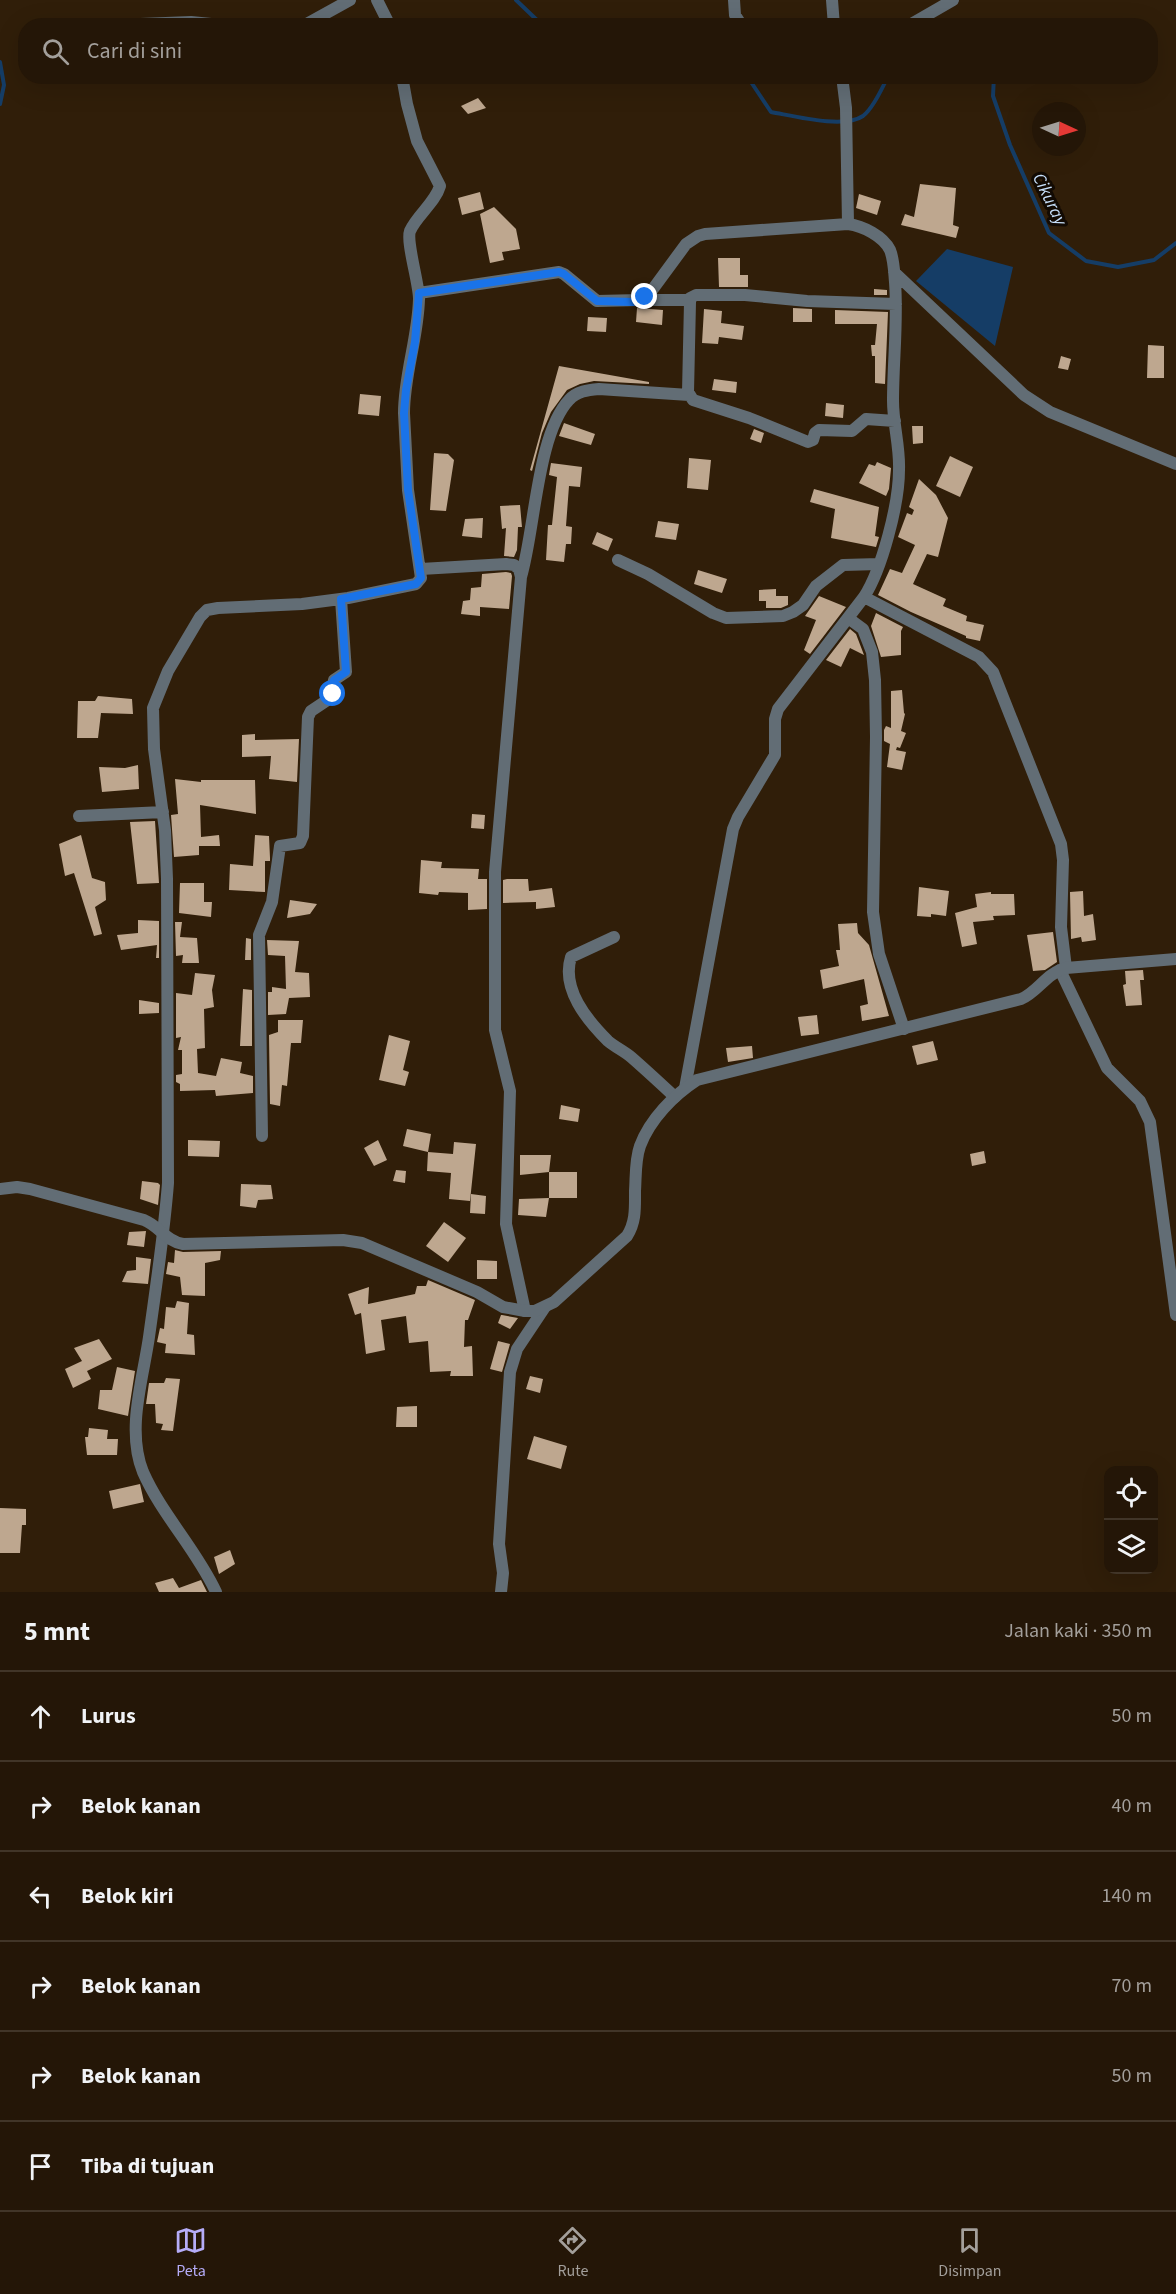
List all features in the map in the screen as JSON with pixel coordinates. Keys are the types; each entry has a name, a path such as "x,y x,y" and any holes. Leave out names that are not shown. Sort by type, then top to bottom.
{"street":[{"path":"317,18 350,0"},
{"path":"377,0 386,18"},
{"path":"734,0 737,18"},
{"path":"832,0 833,18"},
{"path":"922,18 953,0"},
{"path":"216,1592 206,1571 160,1505 142,1470 135,1430 163,1235 168,1183 167,882 163,812 154,749 153,708 168,671 203,612 218,608 302,604 341,599 416,584 421,578 408,490 404,413 415,342 419,293 410,245 410,232 440,186 417,141 406,104 403,84"},
{"path":"843,84 846,108 848,224"},
{"path":"640,300 650,293 686,244 698,236 848,224 860,226 886,244 893,260 896,304 895,421 899,470 894,508 874,580 864,597 778,709 775,719 775,755 735,823 685,1088"},
{"path":"419,293 559,272 597,301 690,300 696,295 740,294 896,304"},
{"path":"894,272 1024,395 1050,412 1176,464"},
{"path":"689,396 690,300"},
{"path":"525,1311 506,1224 510,1091 495,1030 495,872 521,577 528,552 539,481 551,435 561,412 570,399 585,391 599,389 689,396 693,400 750,418 808,442 819,430 852,431 866,420 895,421"},
{"path":"618,560 648,574 713,614 726,618 783,616 803,604 816,586 843,565 879,564"},
{"path":"421,569 506,564 519,569 521,577"},
{"path":"864,597 979,657 993,672 1061,844 1063,969 1107,1068 1146,1110 1150,1122 1176,1315"},
{"path":"262,1136 258,934 273,902 280,846 300,843 303,836 308,717 311,711 330,699 334,680 346,672 341,599"},
{"path":"848,618 863,629 872,652 876,737 873,912 879,954 904,1029"},
{"path":"79,816 163,812"},
{"path":"614,937 571,957 568,973 571,989 583,1012 609,1041 675,1097"},
{"path":"0,1189 17,1187 30,1189 144,1220 154,1225 163,1235 183,1244 344,1240 362,1243 477,1292 503,1306 525,1311 545,1307 554,1302 627,1236 633,1227 636,1161 639,1147 652,1122 675,1097 697,1080 1021,999 1034,992 1047,978 1063,969 1176,959"},
{"path":"501,1592 503,1573 499,1544 510,1372 517,1349 545,1307"}],"water":[{"path":"947,249 1013,267 995,346 916,281"}],"building":[{"path":"478,98 486,108 468,114 461,106"},
{"path":"920,184 956,188 953,225 959,227 956,238 901,225 905,214 914,217"},
{"path":"480,192 484,209 462,215 458,198"},
{"path":"859,194 881,201 877,215 856,208"},
{"path":"494,207 516,229 520,249 502,252 504,260 490,263 480,214"},
{"path":"718,258 740,258 740,275 748,275 748,287 719,287"},
{"path":"874,289 887,290 887,295 874,295"},
{"path":"637,308 663,310 662,325 636,322"},
{"path":"793,308 812,309 812,322 793,322"},
{"path":"704,309 722,311 721,323 744,326 742,340 719,337 718,344 702,343"},
{"path":"835,310 888,312 885,384 875,383 875,356 872,356 871,345 875,345 877,324 835,324"},
{"path":"588,317 607,318 606,332 587,331"},
{"path":"1148,345 1164,346 1164,378 1147,378"},
{"path":"1061,356 1071,359 1068,370 1058,368"},
{"path":"559,366 649,382 649,384 594,381 567,390 551,412 542,433 532,471 530,470"},
{"path":"714,379 737,382 736,393 712,390"},
{"path":"360,394 381,396 379,416 358,414"},
{"path":"826,403 844,405 843,418 825,416"},
{"path":"564,423 595,434 591,445 559,436"},
{"path":"912,426 923,426 923,443 913,444"},
{"path":"754,429 764,433 761,443 750,439"},
{"path":"434,453 448,454 454,460 446,511 430,510"},
{"path":"950,456 973,467 960,497 936,486"},
{"path":"689,458 711,460 708,490 687,488"},
{"path":"877,462 891,468 886,496 859,483 869,464 875,466"},
{"path":"551,463 582,467 580,487 569,486 566,526 572,527 571,544 566,544 564,562 546,560 548,525 552,525 557,477 549,475"},
{"path":"919,479 936,495 948,518 938,557 927,554 913,584 946,599 943,606 967,616 966,621 984,625 980,641 966,638 878,595 890,569 902,573 915,545 898,537 907,513 912,515 914,510 909,507"},
{"path":"814,489 879,507 875,536 879,537 876,547 831,538 835,509 810,502"},
{"path":"520,505 522,527 518,527 517,550 514,557 504,556 506,528 502,529 500,506"},
{"path":"483,518 482,538 462,536 465,519"},
{"path":"658,521 679,524 676,540 655,537"},
{"path":"597,532 613,539 608,551 592,544"},
{"path":"698,570 727,579 722,593 694,584"},
{"path":"511,573 512,576 509,609 480,607 480,616 461,614 463,601 470,600 471,588 481,587 482,574"},
{"path":"776,589 776,596 788,596 788,605 781,608 766,608 766,601 759,601 759,590"},
{"path":"819,596 846,607 810,654 804,650 816,620 805,616"},
{"path":"876,613 903,627 901,655 881,657 871,626"},
{"path":"850,629 856,634 864,655 850,648 841,667 826,660"},
{"path":"902,690 905,714 901,731 906,733 900,748 897,747 896,750 906,752 902,770 887,767 890,744 884,741 884,730 886,726 891,728 891,691"},
{"path":"98,696 132,699 133,714 101,713 98,738 77,738 78,701 95,701"},
{"path":"255,734 255,740 299,739 297,782 269,779 271,756 242,757 242,735"},
{"path":"138,765 139,789 102,792 99,767 125,768"},
{"path":"175,779 201,782 201,780 255,780 256,814 200,805 201,837 219,835 220,846 199,846 199,855 174,857 171,815 178,814"},
{"path":"472,814 485,815 484,829 471,828"},
{"path":"155,821 159,883 137,884 130,822"},
{"path":"81,835 92,878 105,882 106,900 95,907 102,934 94,936 74,873 65,876 59,844"},
{"path":"255,835 269,836 270,861 265,861 265,892 229,890 230,864 253,866"},
{"path":"421,860 442,862 441,868 479,869 478,879 487,879 487,909 468,910 468,893 439,892 438,895 419,893"},
{"path":"528,879 529,891 552,888 555,907 536,909 536,902 503,903 503,880"},
{"path":"180,883 204,883 204,902 212,902 211,917 179,913"},
{"path":"919,887 949,891 946,916 931,914 931,917 917,916"},
{"path":"1083,891 1084,916 1093,914 1096,940 1082,942 1081,937 1071,939 1070,892"},
{"path":"991,892 991,894 1014,894 1015,915 993,916 994,920 973,922 977,944 962,947 955,913 977,907 975,894"},
{"path":"290,900 317,904 310,914 287,918"},
{"path":"138,920 159,921 159,958 156,958 157,945 121,950 117,935 138,933"},
{"path":"175,922 182,922 180,937 197,938 199,963 182,963 183,955 176,956"},
{"path":"857,923 858,933 869,945 889,1016 862,1021 860,1006 868,1004 864,979 823,989 820,970 839,966 836,950 840,950 838,924"},
{"path":"1053,932 1057,962 1045,970 1033,971 1027,935"},
{"path":"246,938 251,939 251,960 245,960"},
{"path":"267,940 299,941 295,972 309,973 310,997 289,998 286,1014 268,1015 268,992 272,992 272,987 286,989 285,956 268,955"},
{"path":"1143,970 1144,980 1140,980 1142,1005 1126,1006 1123,985 1126,984 1125,971"},
{"path":"195,973 215,975 212,990 214,1007 204,1009 205,1048 197,1049 198,1073 216,1076 221,1058 242,1062 240,1073 253,1076 253,1093 216,1096 215,1090 180,1091 176,1075 182,1074 182,1050 178,1050 181,1037 176,1038 176,993 192,995"},
{"path":"243,989 252,990 252,1046 240,1046"},
{"path":"139,1000 159,1003 159,1013 139,1014"},
{"path":"817,1015 819,1034 801,1036 798,1017"},
{"path":"278,1020 303,1020 301,1043 291,1043 287,1086 282,1085 280,1106 270,1104 269,1035 278,1032"},
{"path":"389,1035 410,1041 403,1070 409,1072 405,1086 379,1080"},
{"path":"933,1041 938,1060 917,1065 912,1046"},
{"path":"752,1046 753,1058 728,1062 726,1048"},
{"path":"561,1105 580,1109 578,1122 559,1119"},
{"path":"407,1129 431,1134 428,1152 403,1146"},
{"path":"188,1140 220,1141 219,1157 188,1156"},
{"path":"378,1140 387,1160 374,1166 364,1148"},
{"path":"454,1142 476,1144 470,1201 449,1199 451,1173 427,1171 428,1152 453,1154"},
{"path":"984,1151 986,1163 972,1166 970,1154"},
{"path":"520,1155 551,1155 549,1172 520,1175"},
{"path":"396,1170 406,1171 405,1183 393,1181"},
{"path":"549,1172 577,1172 577,1198 549,1198"},
{"path":"142,1181 160,1185 158,1205 140,1199"},
{"path":"241,1184 271,1185 273,1199 258,1200 256,1208 240,1206"},
{"path":"471,1194 486,1196 485,1214 470,1213"},
{"path":"549,1198 546,1217 518,1215 519,1199"},
{"path":"444,1222 466,1238 448,1262 426,1246"},
{"path":"146,1231 144,1247 127,1245 129,1232"},
{"path":"175,1250 183,1252 221,1251 220,1260 205,1263 205,1296 182,1295 180,1277 166,1274 168,1262 174,1263"},
{"path":"136,1257 151,1259 148,1284 122,1282 127,1271 136,1270"},
{"path":"477,1260 497,1261 497,1279 477,1279"},
{"path":"428,1280 475,1300 468,1320 465,1320 464,1347 472,1346 473,1376 450,1376 451,1371 430,1372 428,1341 409,1343 406,1316 381,1320 385,1350 366,1354 361,1313 355,1315 348,1294 369,1287 368,1304 415,1294 417,1286 426,1286"},
{"path":"177,1301 189,1303 187,1334 194,1335 195,1355 165,1353 166,1344 157,1342 160,1328 164,1329 166,1307 175,1308"},
{"path":"501,1315 518,1318 510,1329 498,1323"},
{"path":"99,1339 112,1359 87,1371 91,1379 73,1388 65,1369 82,1361 74,1348"},
{"path":"498,1341 510,1344 502,1372 490,1369"},
{"path":"117,1367 135,1371 128,1416 98,1409 100,1390 112,1390"},
{"path":"530,1376 543,1379 540,1393 526,1389"},
{"path":"166,1378 180,1379 173,1431 161,1430 163,1424 156,1423 155,1404 146,1404 149,1383 164,1383"},
{"path":"417,1406 417,1427 396,1427 397,1407"},
{"path":"89,1428 108,1430 107,1439 118,1439 117,1455 87,1455 85,1437 88,1437"},
{"path":"534,1436 567,1446 561,1469 527,1459"},
{"path":"140,1484 144,1502 113,1509 109,1491"},
{"path":"0,1508 26,1509 26,1525 22,1525 20,1553 0,1553"},
{"path":"230,1550 235,1564 219,1574 214,1557"},
{"path":"173,1578 179,1588 201,1580 207,1592 159,1592 155,1583"}],"waterway":[{"name":"Cikuray","path":"516,0 535,18"},
{"name":"Cikuray","path":"0,62 4,85 0,104"},
{"name":"Cikuray","path":"752,84 771,112 832,122 855,120 863,116 874,103 884,84"},
{"name":"Cikuray","path":"994,84 993,96 1010,145 1049,233 1086,261 1118,267 1154,260 1176,243"}],"route":[{"path":"333,694 334,680 346,672 341,599 416,584 421,578 420,558 408,490 404,413 404,401 415,342 419,293 559,272 597,301 603,303 633,302 645,297"}]}
